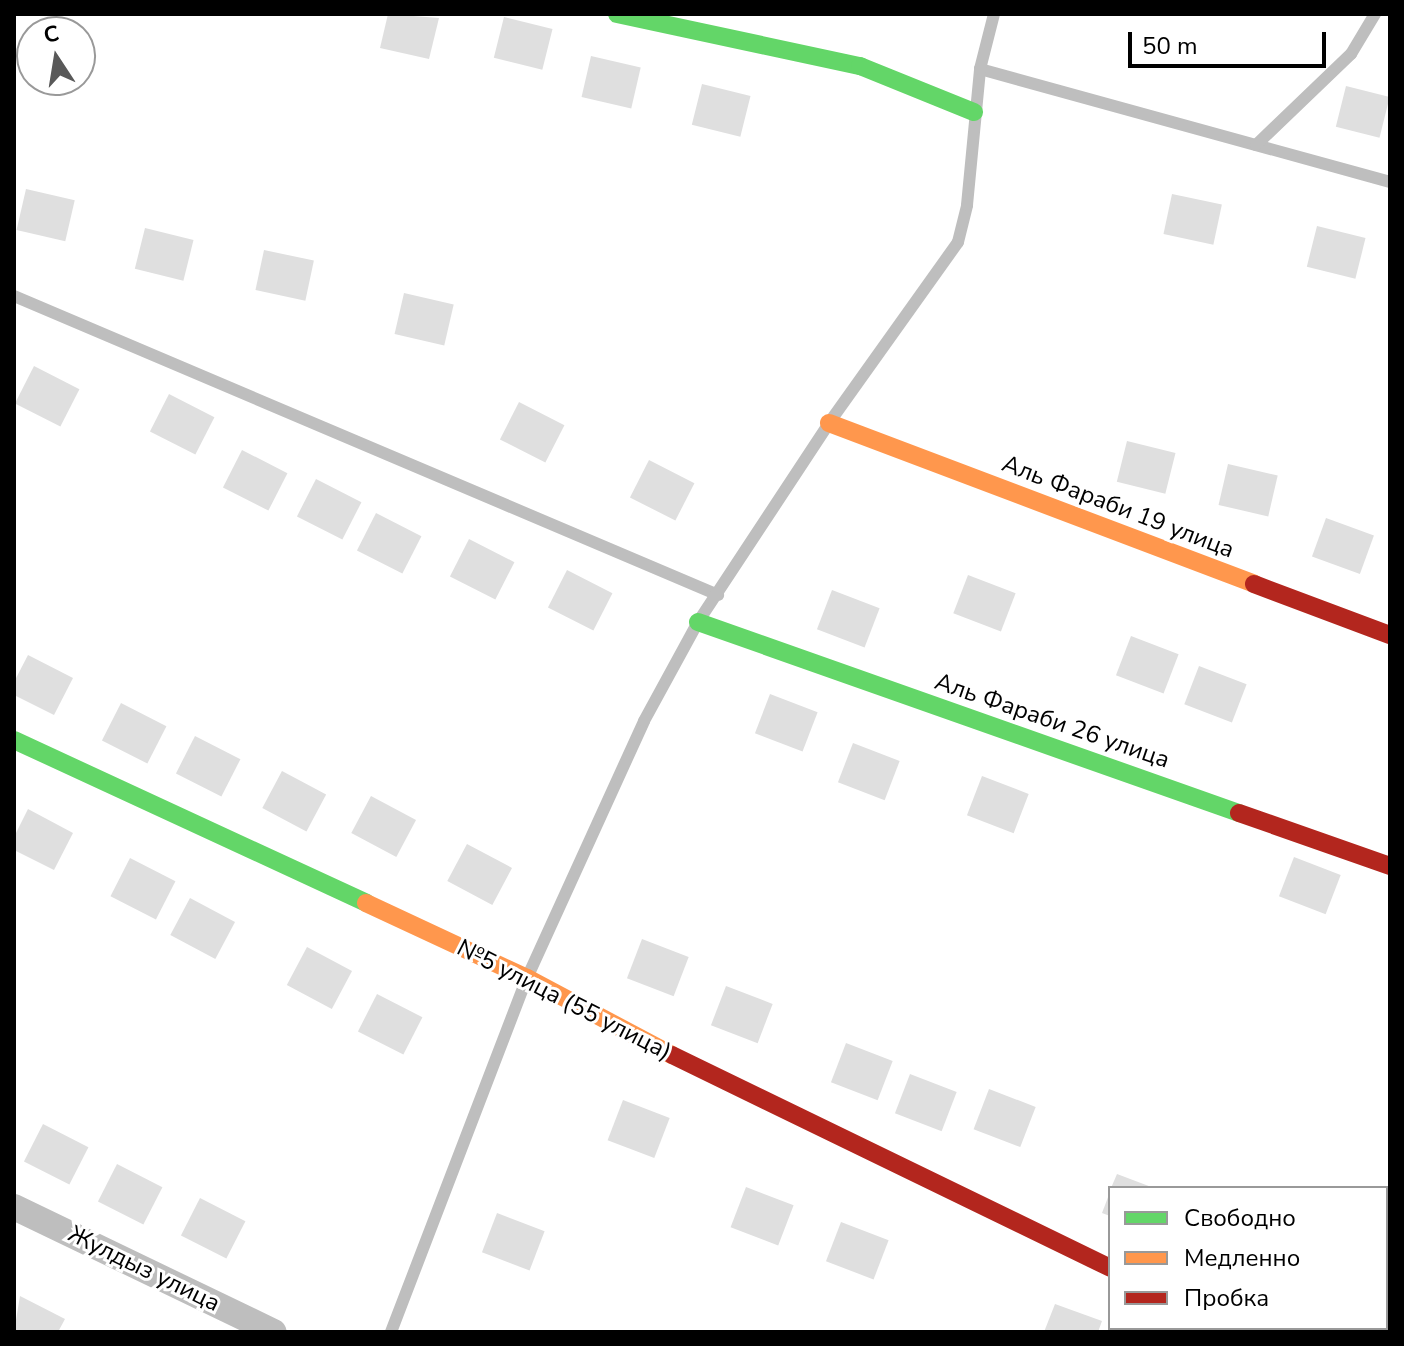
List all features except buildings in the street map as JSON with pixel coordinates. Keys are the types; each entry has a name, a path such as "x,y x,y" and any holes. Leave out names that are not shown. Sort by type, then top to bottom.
{"street":[{"path":"617,14 860,66 974,112"},
{"name":"Аль Фараби 19 улица","path":"829,423 1390,635"},
{"name":"Аль Фараби 26 улица","path":"698,622 1390,866"},
{"name":"№5 улица (55 улица)","path":"14,740 527,978 707,1074 1108,1267"},
{"name":"Жулдыз улица","path":"14,1207 274,1332"}],"lane":[{"path":"391,1332 527,978 644,721 698,622 829,423 958,242 967,205 980,69 994,14"},
{"path":"1256,145 1351,54 1375,14"},
{"path":"980,69 1390,182"},
{"path":"14,296 718,595"}],"traffic: fast":[{"path":"617,14 860,66 974,112"},
{"path":"698,622 1239,813"},
{"path":"14,740 366,903"}],"traffic: slow":[{"path":"829,423 1254,584"},
{"path":"366,903 527,978 672,1055"}],"traffic: jam":[{"path":"1254,584 1390,635"},
{"path":"1239,813 1390,866"},
{"path":"672,1055 1108,1267"}]}
